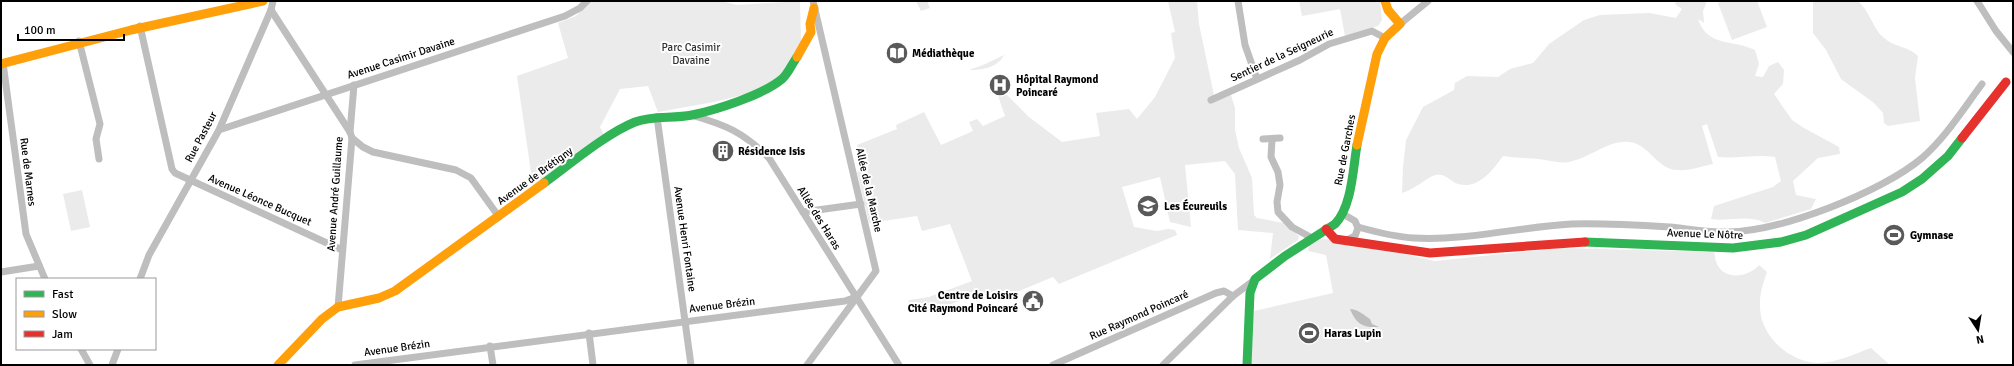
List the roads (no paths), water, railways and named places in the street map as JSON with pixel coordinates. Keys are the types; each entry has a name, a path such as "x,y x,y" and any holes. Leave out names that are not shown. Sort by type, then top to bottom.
{"street":[{"path":"2,63 79,41 140,26 263,1"},
{"name":"Rue Pasteur","path":"140,278 149,255 219,130 272,10 273,1"},
{"name":"Avenue Casimir Davaine","path":"219,130 565,16 580,8 586,1"},
{"path":"1238,1 1245,45 1257,79"},
{"path":"1385,1 1388,10 1400,24"},
{"name":"Rue de Garches","path":"1254,280 1261,273 1335,224 1343,214 1348,202 1360,128 1377,54 1385,38 1428,1"},
{"path":"1977,1 1996,31 2013,52"},
{"name":"Avenue de Brétigny","path":"278,365 322,319 338,307 379,298 395,291 614,133 634,122 657,116 691,116 743,99 772,86 782,79 816,31 810,24 813,4"},
{"name":"Avenue André Guillaume","path":"272,10 351,135 338,307"},
{"name":"Avenue Léonce Bucquet","path":"140,26 172,169 175,173 342,250"},
{"name":"Allée de la Marche","path":"807,365 876,271 861,204 816,31"},
{"name":"Sentier de la Seigneurie","path":"1211,100 1300,60 1334,42 1372,31 1385,38"},
{"path":"79,41 100,124 96,139 99,159"},
{"name":"Rue de Marnes","path":"2,63 25,227 39,266 45,278"},
{"name":"Avenue Le Nôtre","path":"1326,229 1334,239 1430,253 1573,242 1732,248 1781,242 1806,235 1902,192 1922,179 1948,156 2006,82"},
{"name":"Avenue Le Nôtre","path":"1358,227 1416,238 1456,236 1572,224 1653,226 1725,232 1760,229 1807,216 1869,190 1895,176 1922,158 1936,143 1982,84"},
{"path":"354,85 351,135 363,147 373,152 456,170 471,178 499,217"},
{"name":"Avenue Henri Fontaine","path":"657,116 691,365"},
{"name":"Allée des Haras","path":"691,116 715,122 735,130 759,148 769,158 899,365"},
{"path":"1263,139 1272,140 1280,138"},
{"path":"1272,140 1272,157 1280,185 1277,202 1278,212 1292,227 1312,238"},
{"path":"803,212 861,204"},
{"path":"1343,214 1355,221 1358,227 1354,238 1345,240"},
{"path":"1,272 39,266"},
{"path":"1162,365 1233,296 1254,280"},
{"path":"1247,365 1250,293 1254,280"},
{"name":"Rue Raymond Poincaré","path":"1053,365 1220,291 1224,291 1233,296"},
{"name":"Avenue Brézin","path":"355,365 385,363 490,346 845,301 856,297"},
{"path":"590,333 593,365"},
{"path":"490,346 493,365"},
{"path":"82,350 90,365"},
{"path":"112,365 118,350"}],"place":[{"name":"Médiathèque","path":"897,53"},
{"name":"Hôpital Raymond Poincaré","path":"1000,85"},
{"name":"Résidence Isis","path":"723,151"},
{"name":"Les Écureuils","path":"1148,206"},
{"name":"Gymnase","path":"1894,235"},
{"name":"Centre de Loisirs Cité Raymond Poincaré","path":"1033,301"},
{"name":"Haras Lupin","path":"1309,333"}],"park label":[{"name":"Parc Casimir Davaine","path":"691,53"}]}
